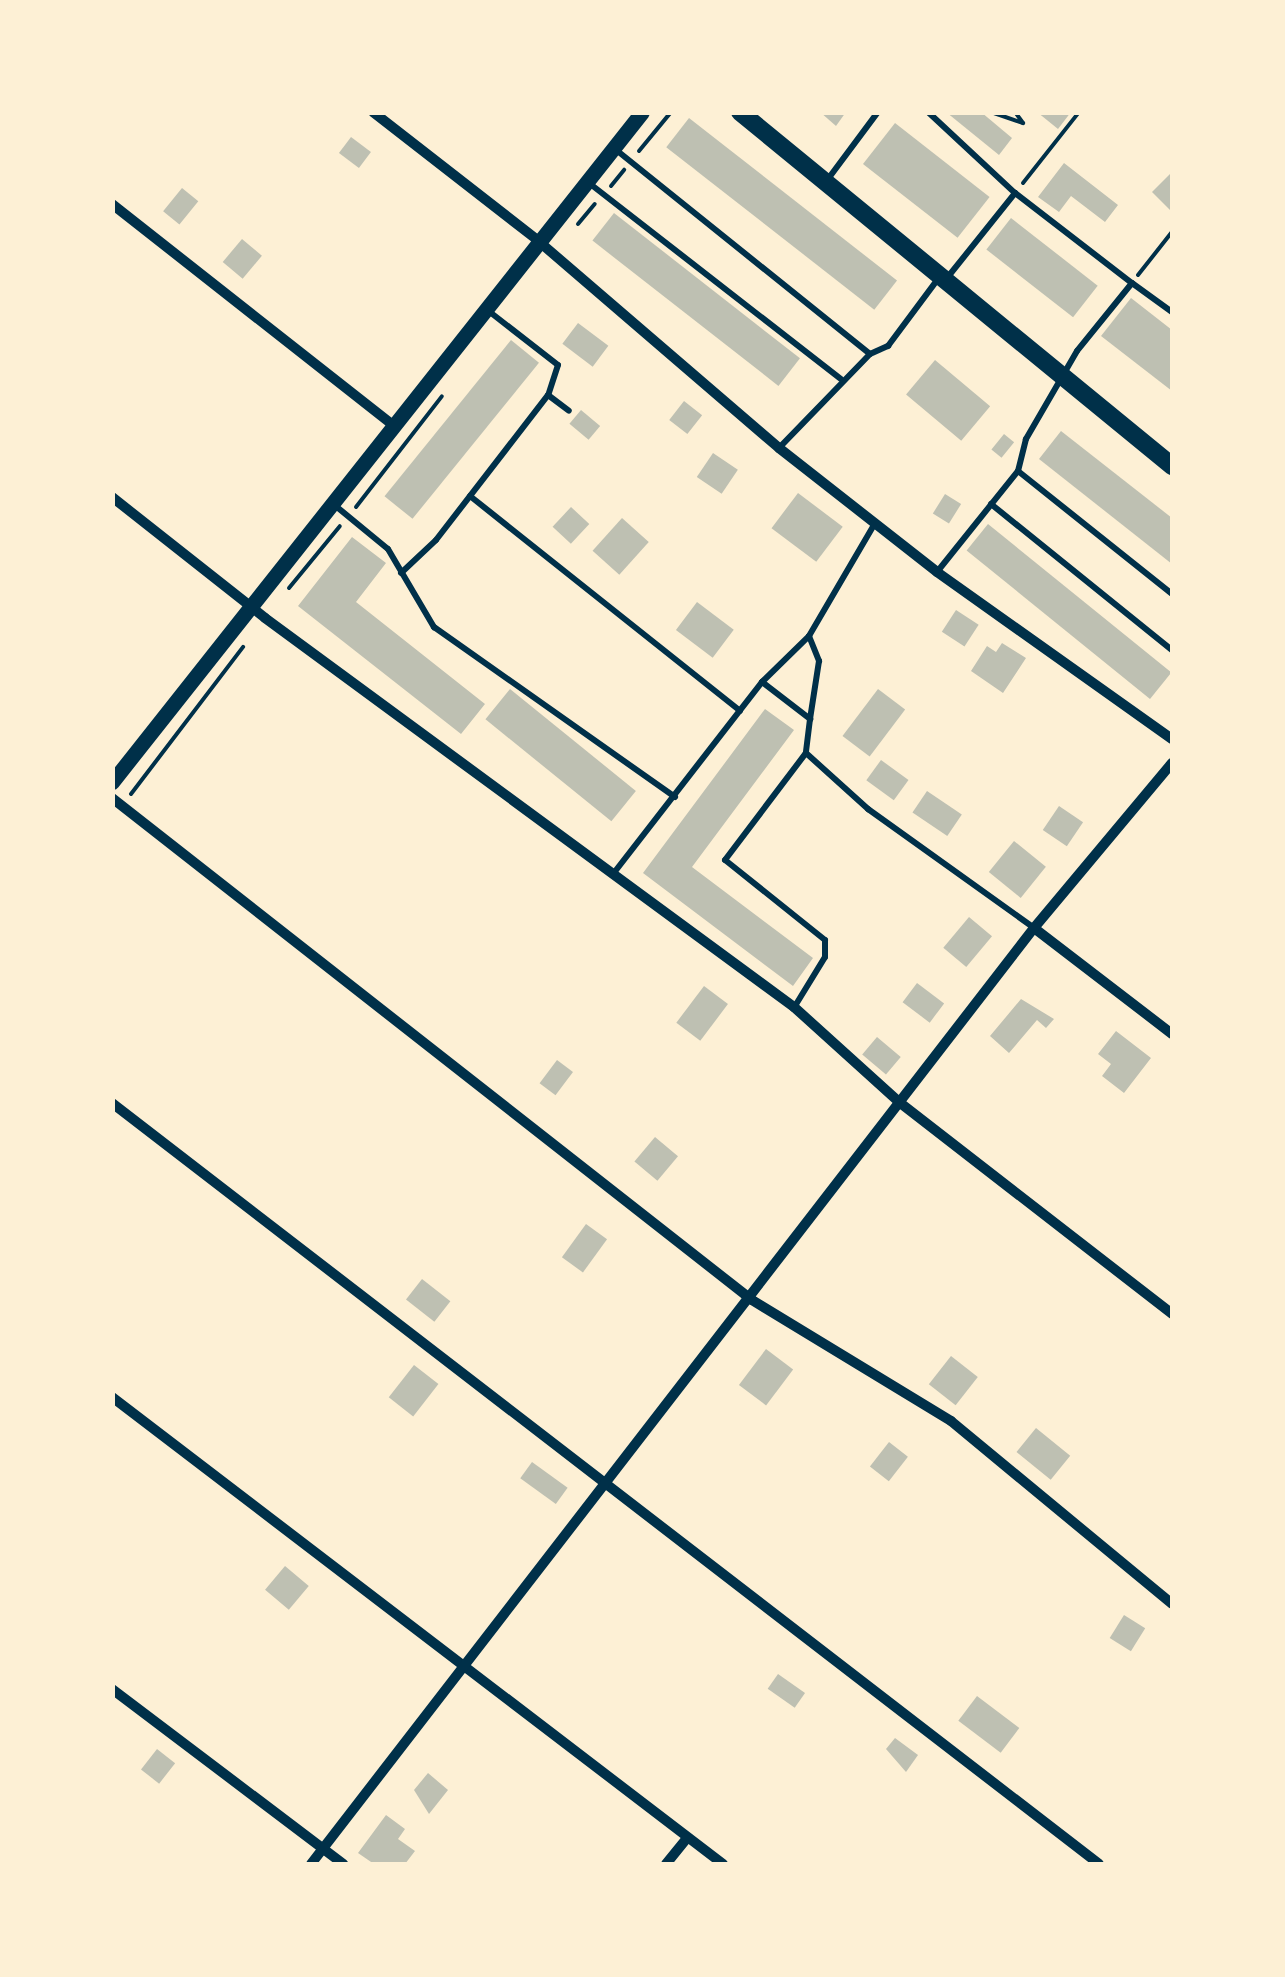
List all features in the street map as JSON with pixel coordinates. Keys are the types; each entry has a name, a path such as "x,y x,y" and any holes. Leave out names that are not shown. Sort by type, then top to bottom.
{"main road":[{"path":"740,112 1172,466"}],"street":[{"path":"373,112 536,239 779,448 875,524 1172,739"},
{"path":"112,782 390,423 642,112"},
{"path":"112,204 390,423"},
{"path":"112,496 250,607 794,1008 898,1102 1172,1314"},
{"path":"311,1864 469,1667 1034,928 1172,763"},
{"path":"117,802 752,1300 951,1421 1172,1604"},
{"path":"1034,928 1172,1034"},
{"path":"112,1103 1099,1864"},
{"path":"112,1397 724,1864"},
{"path":"112,1689 343,1864"},
{"path":"666,1864 687,1838"}],"lane":[{"path":"824,184 878,112"},
{"path":"928,112 1015,192 1172,312"},
{"path":"614,148 870,354"},
{"path":"586,181 841,379"},
{"path":"779,448 841,379 870,354 888,346 1015,192"},
{"path":"937,572 1018,470 1026,439 1066,379 1077,351 1132,283"},
{"path":"402,572 470,496 548,395 558,365 483,307"},
{"path":"548,395 568,410"},
{"path":"1018,470 1172,594"},
{"path":"470,496 740,711"},
{"path":"330,502 388,549 434,627 675,797"},
{"path":"991,504 1172,650"},
{"path":"612,874 762,682 809,636 875,524"},
{"path":"794,1008 825,958 824,940 725,860 806,753 819,672 809,636"},
{"path":"762,682 810,719"},
{"path":"806,753 868,809 1034,928"}],"path":[{"path":"552,253 671,112"},
{"path":"991,112 1022,123 1015,112"},
{"path":"1015,192 1079,112"},
{"path":"1132,283 1172,232"},
{"path":"288,590 454,380"},
{"path":"117,802 265,618"}],"building":[{"path":"820,112 846,112 836,126"},
{"path":"946,112 981,112 1012,138 999,155"},
{"path":"1037,112 1071,112 1058,129"},
{"path":"689,118 897,281 874,310 666,147"},
{"path":"895,123 990,197 958,238 863,164"},
{"path":"351,137 371,152 359,168 339,153"},
{"path":"1064,163 1118,205 1105,222 1071,196 1059,212 1038,197"},
{"path":"1172,172 1172,212 1152,192"},
{"path":"182,188 198,201 179,225 163,211"},
{"path":"614,213 800,358 778,386 592,241"},
{"path":"1011,218 1098,286 1073,317 986,250"},
{"path":"242,239 262,256 243,279 223,262"},
{"path":"1131,298 1172,330 1172,391 1101,336"},
{"path":"578,323 608,346 593,367 562,344"},
{"path":"511,340 539,363 412,519 385,496"},
{"path":"935,360 990,406 961,441 906,394"},
{"path":"684,401 702,415 687,434 669,420"},
{"path":"581,410 600,426 589,440 569,424"},
{"path":"1061,431 1172,518 1172,564 1039,459"},
{"path":"1004,434 1014,442 1002,458 991,450"},
{"path":"713,453 738,470 722,494 697,477"},
{"path":"798,493 843,527 816,562 772,528"},
{"path":"945,494 961,504 949,524 933,514"},
{"path":"571,507 589,524 571,544 553,527"},
{"path":"622,518 649,542 619,575 593,551"},
{"path":"988,524 1171,673 1150,699 967,550"},
{"path":"352,537 386,563 356,602 485,704 461,734 298,606"},
{"path":"697,602 734,630 713,658 676,630"},
{"path":"956,610 979,625 964,647 942,632"},
{"path":"1002,643 1026,658 1003,693 971,671 987,646 996,652"},
{"path":"510,689 636,791 611,821 485,719"},
{"path":"878,689 905,709 870,757 842,736"},
{"path":"765,709 794,730 692,867 813,958 793,986 643,873"},
{"path":"881,760 909,780 894,800 866,780"},
{"path":"927,791 962,814 947,836 912,813"},
{"path":"1059,806 1083,822 1067,846 1043,830"},
{"path":"1014,841 1046,867 1021,898 989,872"},
{"path":"969,917 992,936 966,967 943,948"},
{"path":"917,983 944,1003 930,1023 903,1002"},
{"path":"704,986 728,1004 700,1041 676,1023"},
{"path":"1021,999 1054,1019 1046,1028 1037,1020 1009,1053 990,1036"},
{"path":"1116,1031 1151,1058 1124,1093 1102,1076 1111,1064 1098,1054"},
{"path":"877,1037 901,1057 886,1075 862,1055"},
{"path":"557,1060 573,1072 556,1095 540,1083"},
{"path":"655,1137 678,1156 657,1181 634,1162"},
{"path":"586,1224 607,1239 583,1272 562,1257"},
{"path":"422,1279 450,1301 434,1322 406,1299"},
{"path":"766,1349 793,1369 766,1405 739,1385"},
{"path":"951,1356 978,1377 956,1405 929,1384"},
{"path":"414,1365 438,1384 413,1416 389,1397"},
{"path":"1036,1428 1070,1456 1051,1480 1016,1452"},
{"path":"889,1442 908,1457 889,1481 870,1466"},
{"path":"532,1462 568,1488 556,1504 520,1478"},
{"path":"285,1566 309,1586 289,1610 265,1590"},
{"path":"1124,1615 1145,1628 1131,1651 1110,1638"},
{"path":"778,1674 805,1693 795,1708 768,1689"},
{"path":"977,1696 1019,1728 1001,1753 958,1721"},
{"path":"895,1738 918,1755 906,1772 886,1749"},
{"path":"157,1749 175,1763 159,1784 141,1769"},
{"path":"428,1773 448,1790 429,1814 414,1790"},
{"path":"386,1815 405,1829 398,1839 415,1851 405,1864 374,1864 358,1853"}]}
